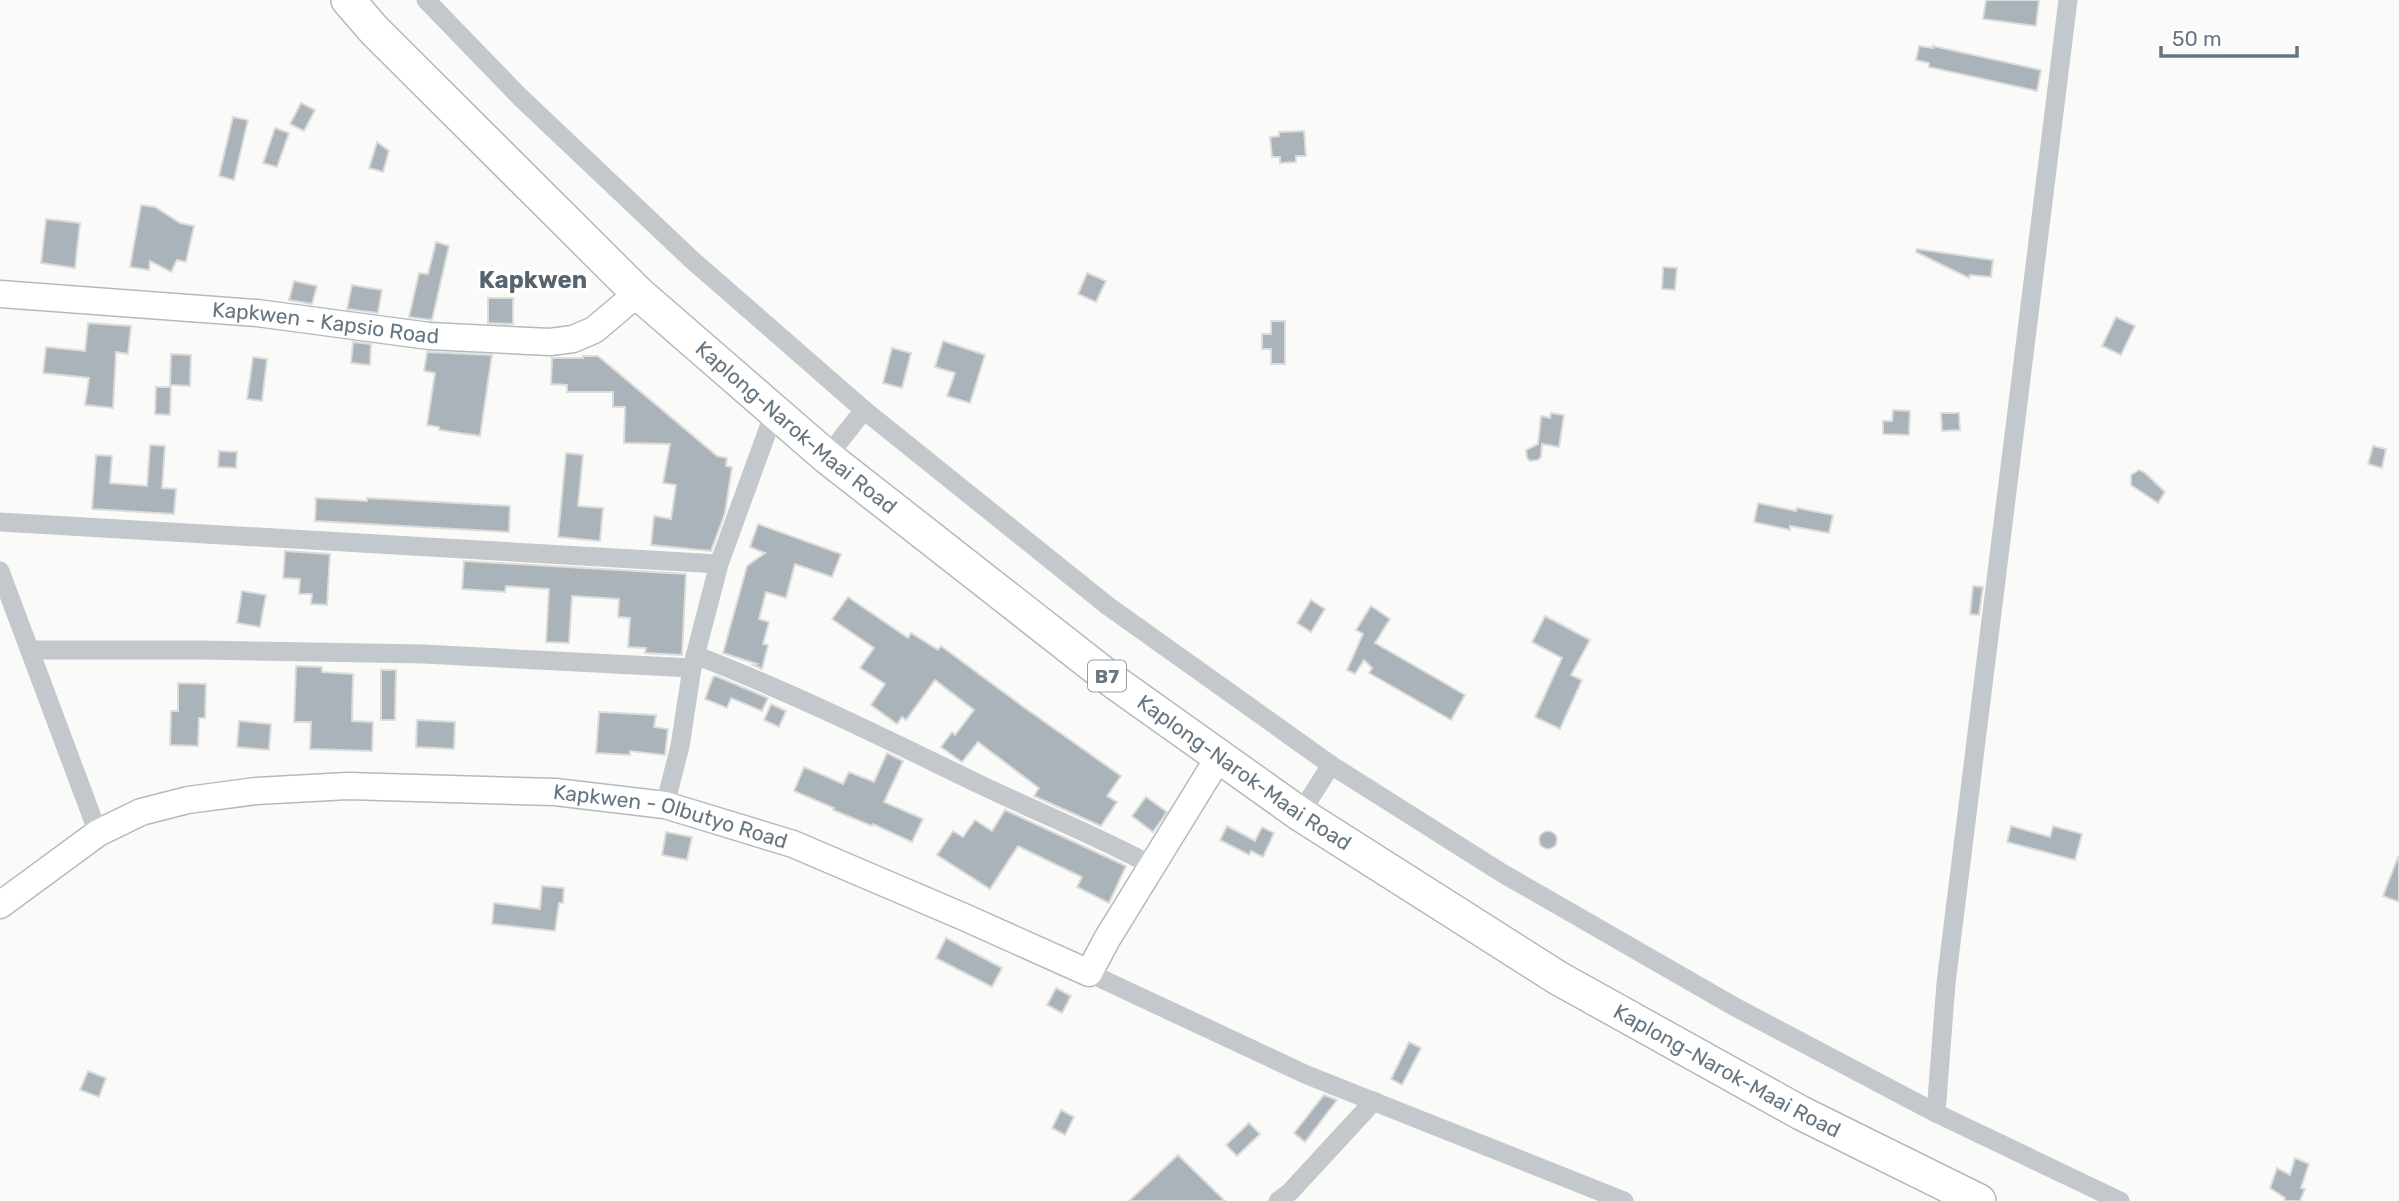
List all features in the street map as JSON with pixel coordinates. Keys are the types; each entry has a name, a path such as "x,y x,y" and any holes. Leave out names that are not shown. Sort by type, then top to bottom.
{"highway":[{"name":"Kaplong-Narok-Maai Road","path":"348,0 374,30 638,293 827,457 1114,681 1300,814 1558,978 1801,1113 1979,1201"}],"street":[{"path":"426,0 520,97 691,259 864,410 1108,606 1331,765 1502,873 1735,1007 1936,1113 2120,1201"},
{"path":"1936,1113 1946,983 2068,0"},
{"name":"Kapkwen - Kapsio Road","path":"2,292 257,313 429,336 550,342 573,339 594,330 638,293"},
{"path":"827,457 864,410"},
{"path":"665,805 680,746 693,662 719,564 774,413"},
{"path":"0,522 719,564"},
{"path":"0,571 98,833"},
{"path":"30,650 424,654 693,662 748,676 830,712 1005,796 1060,819 1153,866"},
{"path":"1219,757 1089,973 1307,1075 1624,1201"},
{"path":"1300,814 1331,765"},
{"name":"Kapkwen - Olbutyo Road","path":"0,905 98,833 141,812 188,800 256,791 348,786 555,792 665,805 793,844 1089,973"},
{"path":"1278,1201 1290,1192 1374,1101"}],"building":[{"path":"1986,0 2039,0 2036,26 1983,19"},
{"path":"1919,46 1933,46 2041,70 2037,91 1929,67 1929,63 1916,60"},
{"path":"301,103 315,110 304,131 290,124"},
{"path":"233,117 248,120 234,180 219,176"},
{"path":"275,128 289,133 277,167 263,163"},
{"path":"1304,131 1306,156 1296,156 1296,162 1280,163 1280,157 1272,157 1270,137 1279,136 1279,132"},
{"path":"377,142 389,151 383,172 369,168"},
{"path":"141,205 155,207 180,223 194,226 186,262 177,260 171,272 150,261 149,270 130,267"},
{"path":"46,219 80,223 75,268 41,263"},
{"path":"436,242 449,246 432,320 409,317 419,273 428,274"},
{"path":"1917,249 1993,260 1991,277 1970,275 1969,278 1916,252"},
{"path":"1663,267 1677,268 1675,290 1662,289"},
{"path":"1087,273 1106,281 1096,302 1078,294"},
{"path":"294,281 317,286 312,304 289,300"},
{"path":"352,285 382,290 378,313 347,309"},
{"path":"488,298 513,298 513,324 488,323"},
{"path":"2116,317 2135,326 2121,355 2102,346"},
{"path":"1271,321 1285,321 1285,364 1271,364 1271,349 1262,349 1262,334 1271,334"},
{"path":"88,323 131,326 128,354 116,352 113,408 85,405 89,378 43,373 46,347 85,351"},
{"path":"943,341 985,355 970,403 947,396 955,373 935,367"},
{"path":"353,342 371,344 370,365 351,363"},
{"path":"892,348 911,353 902,388 883,383"},
{"path":"427,352 492,355 480,436 439,430 439,427 427,425 435,373 424,371"},
{"path":"171,354 191,355 190,386 170,385"},
{"path":"598,356 717,456 727,458 726,466 732,467 725,513 711,551 651,545 654,516 671,519 676,485 663,483 670,444 624,443 625,407 613,407 613,392 567,392 567,385 551,384 552,358"},
{"path":"253,357 267,359 262,401 247,399"},
{"path":"156,387 171,387 170,415 155,414"},
{"path":"1893,410 1910,411 1909,435 1883,434 1883,421 1892,421"},
{"path":"1551,413 1564,415 1559,447 1542,444 1541,457 1530,461 1526,450 1538,444 1541,416 1550,418"},
{"path":"1941,413 1959,413 1960,430 1942,431"},
{"path":"150,445 165,446 162,488 176,489 174,514 92,509 96,455 112,456 110,483 147,486"},
{"path":"2373,446 2386,449 2382,468 2368,464"},
{"path":"219,451 237,452 236,468 218,467"},
{"path":"566,453 583,455 578,506 603,508 600,541 558,537"},
{"path":"2139,470 2165,492 2158,503 2131,485 2131,475"},
{"path":"316,498 367,501 367,498 510,506 509,532 315,521"},
{"path":"1758,503 1833,515 1829,533 1790,526 1790,530 1754,522"},
{"path":"758,524 841,554 832,577 795,564 786,598 766,592 759,619 769,622 763,644 768,645 762,669 753,665 757,664 723,653 747,566 765,553 750,547"},
{"path":"285,551 330,554 327,605 311,604 312,594 299,594 300,579 283,578"},
{"path":"464,561 686,574 682,655 645,653 646,648 628,647 630,618 618,617 619,599 572,596 569,643 546,642 549,589 506,586 505,592 462,589"},
{"path":"1973,586 1983,587 1979,615 1970,614"},
{"path":"242,591 266,595 260,627 237,623"},
{"path":"848,597 908,638 911,633 938,650 941,646 1121,776 1107,796 1117,802 1101,826 1034,796 1039,788 978,742 962,762 941,747 952,732 955,735 974,710 935,680 906,720 902,717 897,724 871,705 885,684 860,668 874,648 832,619"},
{"path":"1311,600 1325,609 1311,632 1297,623"},
{"path":"1371,606 1390,619 1375,643 1465,695 1451,720 1369,673 1372,668 1364,660 1355,674 1347,670 1363,634 1356,630"},
{"path":"1545,616 1590,640 1571,675 1582,680 1560,729 1535,717 1562,658 1532,642"},
{"path":"296,666 322,667 322,672 353,674 352,721 373,722 372,751 310,749 311,722 294,722"},
{"path":"381,670 396,670 395,720 381,720"},
{"path":"713,677 768,698 762,711 731,698 727,708 705,699"},
{"path":"178,683 206,684 205,718 199,718 198,746 170,745 171,711 178,711"},
{"path":"771,704 786,711 779,727 764,720"},
{"path":"599,712 656,715 654,727 668,729 665,755 630,751 630,755 596,753"},
{"path":"417,720 455,722 454,749 416,747"},
{"path":"239,721 271,724 269,750 237,747"},
{"path":"887,753 903,761 884,802 923,819 912,842 794,791 804,767 843,784 849,772 874,782"},
{"path":"1146,797 1167,812 1153,832 1132,816"},
{"path":"1005,810 1126,866 1109,903 1077,887 1082,877 1018,846 990,889 937,855 953,831 963,837 975,820 992,831"},
{"path":"1227,826 1255,841 1262,827 1274,833 1263,857 1251,851 1249,855 1220,840"},
{"path":"2011,826 2050,837 2053,826 2082,834 2075,860 2007,842"},
{"path":"1548,831 1556,836 1557,840 1552,848 1548,849 1540,844 1539,840 1544,832"},
{"path":"666,832 692,837 687,860 662,855"},
{"path":"2399,857 2399,902 2383,896"},
{"path":"542,886 564,888 555,931 492,924 494,903 540,909"},
{"path":"946,938 1002,968 992,987 936,958"},
{"path":"1056,988 1071,996 1062,1013 1047,1005"},
{"path":"1409,1042 1421,1048 1402,1085 1391,1079"},
{"path":"88,1071 106,1078 99,1097 80,1090"},
{"path":"1324,1095 1337,1100 1305,1142 1294,1133"},
{"path":"1061,1110 1074,1117 1065,1135 1052,1128"},
{"path":"1249,1123 1260,1134 1237,1156 1226,1145"},
{"path":"1178,1155 1225,1201 1129,1201"},
{"path":"2295,1158 2309,1164 2301,1188 2305,1189 2300,1201 2284,1201 2285,1198 2270,1188 2277,1168 2290,1175"}],"district":[{"name":"Kapkwen","path":"533,280"}]}
